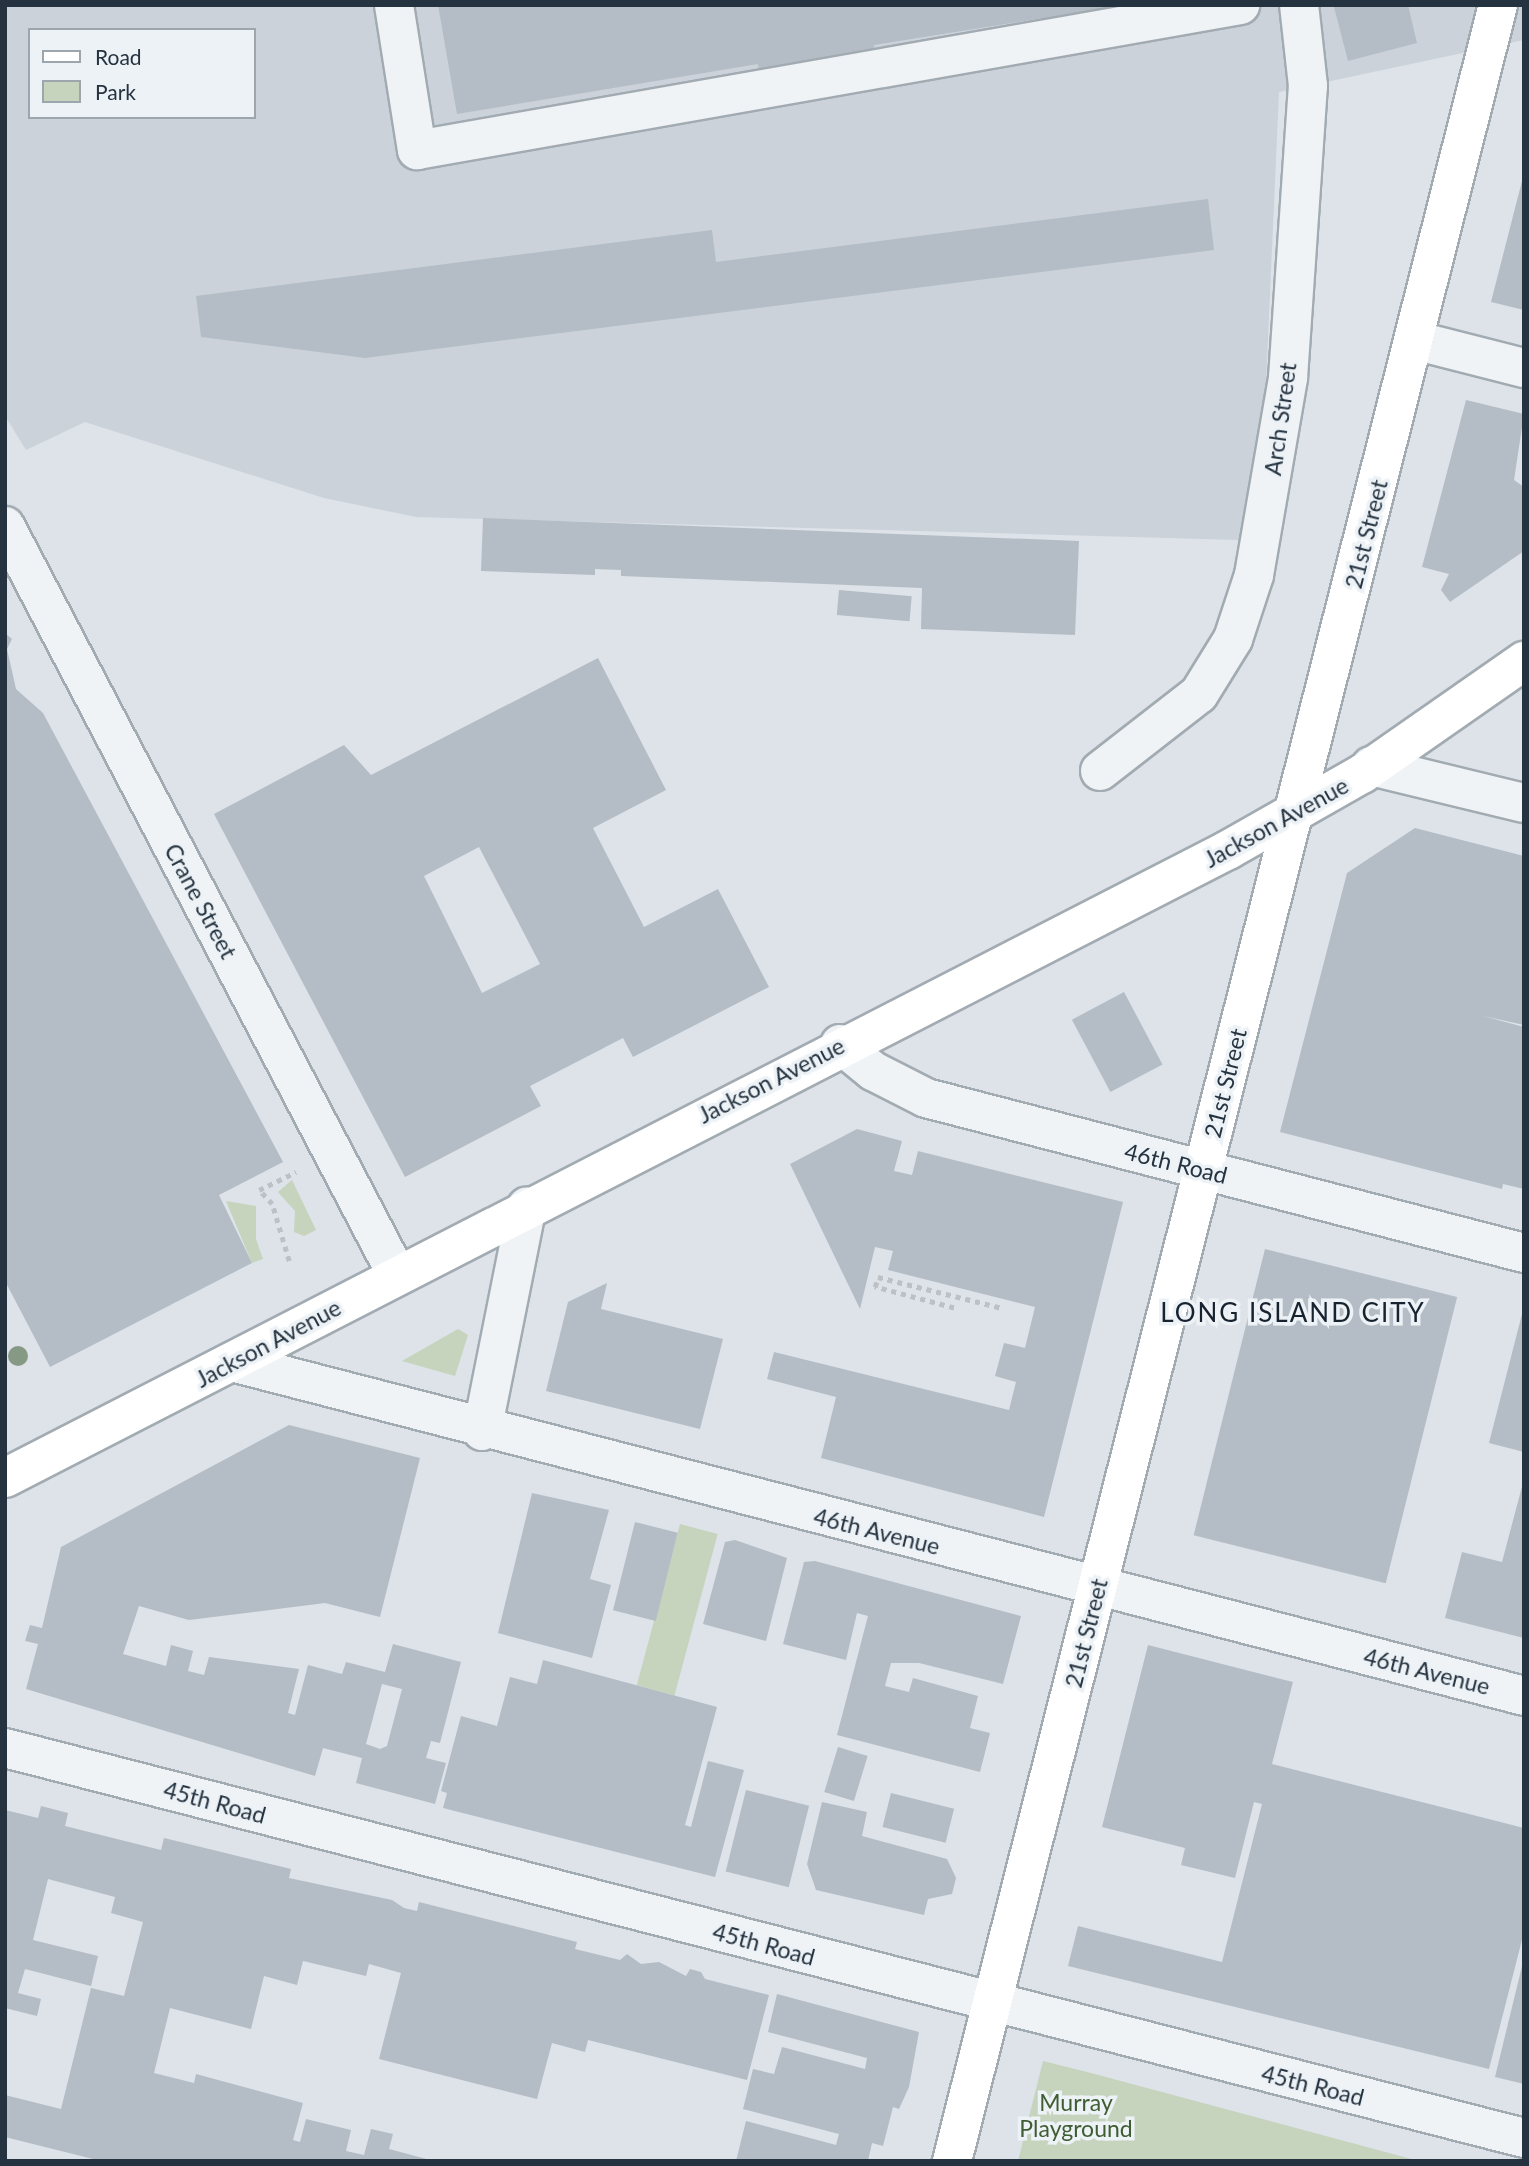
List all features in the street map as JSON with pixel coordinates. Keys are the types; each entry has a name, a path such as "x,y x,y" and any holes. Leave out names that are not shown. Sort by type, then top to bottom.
{"main road":[{"name":"21st Street","path":"951,2161 1498,5"},
{"name":"Jackson Avenue","path":"5,1478 841,1044 1294,813 1371,766 1524,661"}],"street":[{"path":"394,5 417,150 1240,5"},
{"name":"Arch Street","path":"1101,771 1199,694 1233,639 1254,575 1288,377 1307,86 1299,5"},
{"path":"1414,340 1524,368"},
{"name":"Crane Street","path":"5,527 397,1275"},
{"path":"1371,766 1524,803"},
{"name":"46th Road","path":"841,1044 873,1071 926,1098 1524,1253"},
{"path":"482,1431 527,1206"},
{"name":"46th Avenue","path":"232,1362 482,1431 1524,1696"},
{"name":"45th Road","path":"5,1748 1524,2138"}],"path":[{"path":"289,1261 272,1204 259,1190 296,1172"},
{"path":"954,1308 875,1287 878,1277 1002,1308"}],"shaded area":[{"path":"5,5 1524,5 1524,40 1279,92 1265,406 1239,540 416,517 324,498 85,422 26,450 5,416"}],"green space":[{"path":"292,1180 316,1230 304,1236 294,1232 295,1211 278,1192"},
{"path":"226,1201 256,1206 256,1239 263,1259 252,1263"},
{"path":"458,1329 468,1335 455,1376 402,1361"},
{"path":"680,1524 718,1534 674,1695 637,1685"},
{"name":"Murray Playground","path":"1043,2061 1091,2073 1419,2161 1018,2161"}],"building":[{"path":"438,5 1113,5 1116,21 1046,33 1043,18 874,45 875,52 759,71 758,64 457,114"},
{"path":"1408,5 1417,43 1348,61 1334,7"},
{"path":"1524,177 1524,310 1491,302"},
{"path":"1208,199 1214,250 365,358 201,337 196,296 712,230 716,262"},
{"path":"1466,400 1524,414 1514,480 1524,487 1524,551 1450,602 1441,590 1449,574 1422,567"},
{"path":"483,518 1079,541 1075,635 921,629 922,588 621,576 621,570 595,569 595,575 481,571"},
{"path":"839,590 912,596 910,621 837,615"},
{"path":"5,633 12,639 7,649 16,689 43,713 283,1162 219,1195 252,1263 50,1367 5,1281"},
{"path":"598,658 666,790 593,828 644,927 718,889 769,987 633,1057 623,1038 530,1086 541,1106 405,1177 214,814 344,745 371,775","holes":["479,847 540,964 482,993 424,876"]},
{"path":"1415,828 1524,856 1524,1025 1483,1016 1524,1027 1524,1189 1503,1184 1502,1189 1280,1132 1347,873"},
{"path":"1124,992 1162,1064 1110,1092 1072,1020"},
{"path":"857,1129 902,1141 894,1171 912,1175 918,1151 1123,1202 1044,1517 821,1458 836,1397 767,1379 774,1352 1009,1410 1016,1382 995,1376 1004,1343 1025,1348 1035,1307 888,1270 893,1251 875,1247 860,1309 790,1164"},
{"path":"1265,1249 1457,1297 1386,1583 1194,1535"},
{"path":"607,1283 601,1309 723,1339 700,1429 546,1391 568,1302"},
{"path":"1524,1310 1524,1452 1489,1443"},
{"path":"289,1425 420,1458 380,1617 325,1603 189,1620 139,1606 123,1654 166,1666 171,1645 193,1651 188,1671 204,1675 209,1657 299,1669 288,1713 295,1715 308,1665 342,1674 346,1662 385,1672 393,1644 461,1662 440,1743 431,1741 426,1758 446,1763 435,1804 356,1783 362,1758 323,1748 315,1776 26,1689 38,1644 25,1641 30,1625 42,1628 61,1547","holes":["382,1684 402,1689 387,1746 380,1749 366,1744"]},
{"path":"1524,1479 1524,1638 1445,1618 1462,1552 1502,1562"},
{"path":"532,1493 609,1510 590,1579 611,1585 592,1658 498,1633"},
{"path":"635,1522 678,1533 656,1621 613,1610"},
{"path":"735,1540 787,1558 766,1641 703,1624 725,1542"},
{"path":"815,1561 1021,1616 1003,1684 919,1663 891,1663 885,1686 909,1692 913,1678 978,1696 970,1728 990,1733 980,1772 837,1735 868,1616 857,1613 846,1660 783,1644 804,1562"},
{"path":"1148,1645 1293,1682 1272,1764 1524,1828 1524,1932 1489,2069 1068,1966 1078,1926 1222,1962 1262,1804 1254,1802 1235,1878 1181,1865 1185,1848 1102,1827"},
{"path":"543,1660 717,1707 685,1825 691,1827 708,1761 744,1770 715,1877 443,1808 447,1793 441,1791 461,1716 497,1726 510,1677 537,1684"},
{"path":"838,1747 868,1756 854,1801 824,1792"},
{"path":"746,1790 809,1806 789,1887 726,1872"},
{"path":"891,1793 954,1809 946,1843 883,1827"},
{"path":"822,1802 867,1812 862,1836 947,1859 956,1878 952,1894 928,1899 924,1915 816,1890 807,1864"},
{"path":"41,1806 68,1813 65,1826 161,1850 164,1838 291,1869 289,1878 392,1900 404,1908 417,1911 419,1902 577,1942 575,1949 620,1960 627,1954 641,1964 659,1962 686,1976 690,1969 701,1972 705,1979 769,1995 747,2080 588,2040 585,2052 552,2043 537,2099 379,2059 401,1973 369,1964 366,1976 303,1961 297,1985 264,1976 251,2029 170,2008 154,2073 194,2083 196,2074 303,2103 293,2140 300,2142 306,2119 351,2130 346,2151 364,2155 371,2129 393,2134 389,2149 434,2161 101,2161 5,2137 5,2095 61,2109 91,1988 124,1996 143,1922 111,1913 115,1897 48,1879 33,1940 98,1956 91,1986 25,1969 18,1993 41,1999 37,2016 5,2008 5,1810 38,1818"},
{"path":"1524,1963 1524,2084 1495,2077"},
{"path":"777,1994 919,2032 909,2087 899,2109 893,2107 883,2146 872,2143 868,2161 736,2161 746,2121 836,2145 839,2134 743,2109 753,2069 774,2074 782,2047 865,2069 867,2058 768,2032"}],"district":[{"name":"LONG ISLAND CITY","path":"1293,1313"}]}
